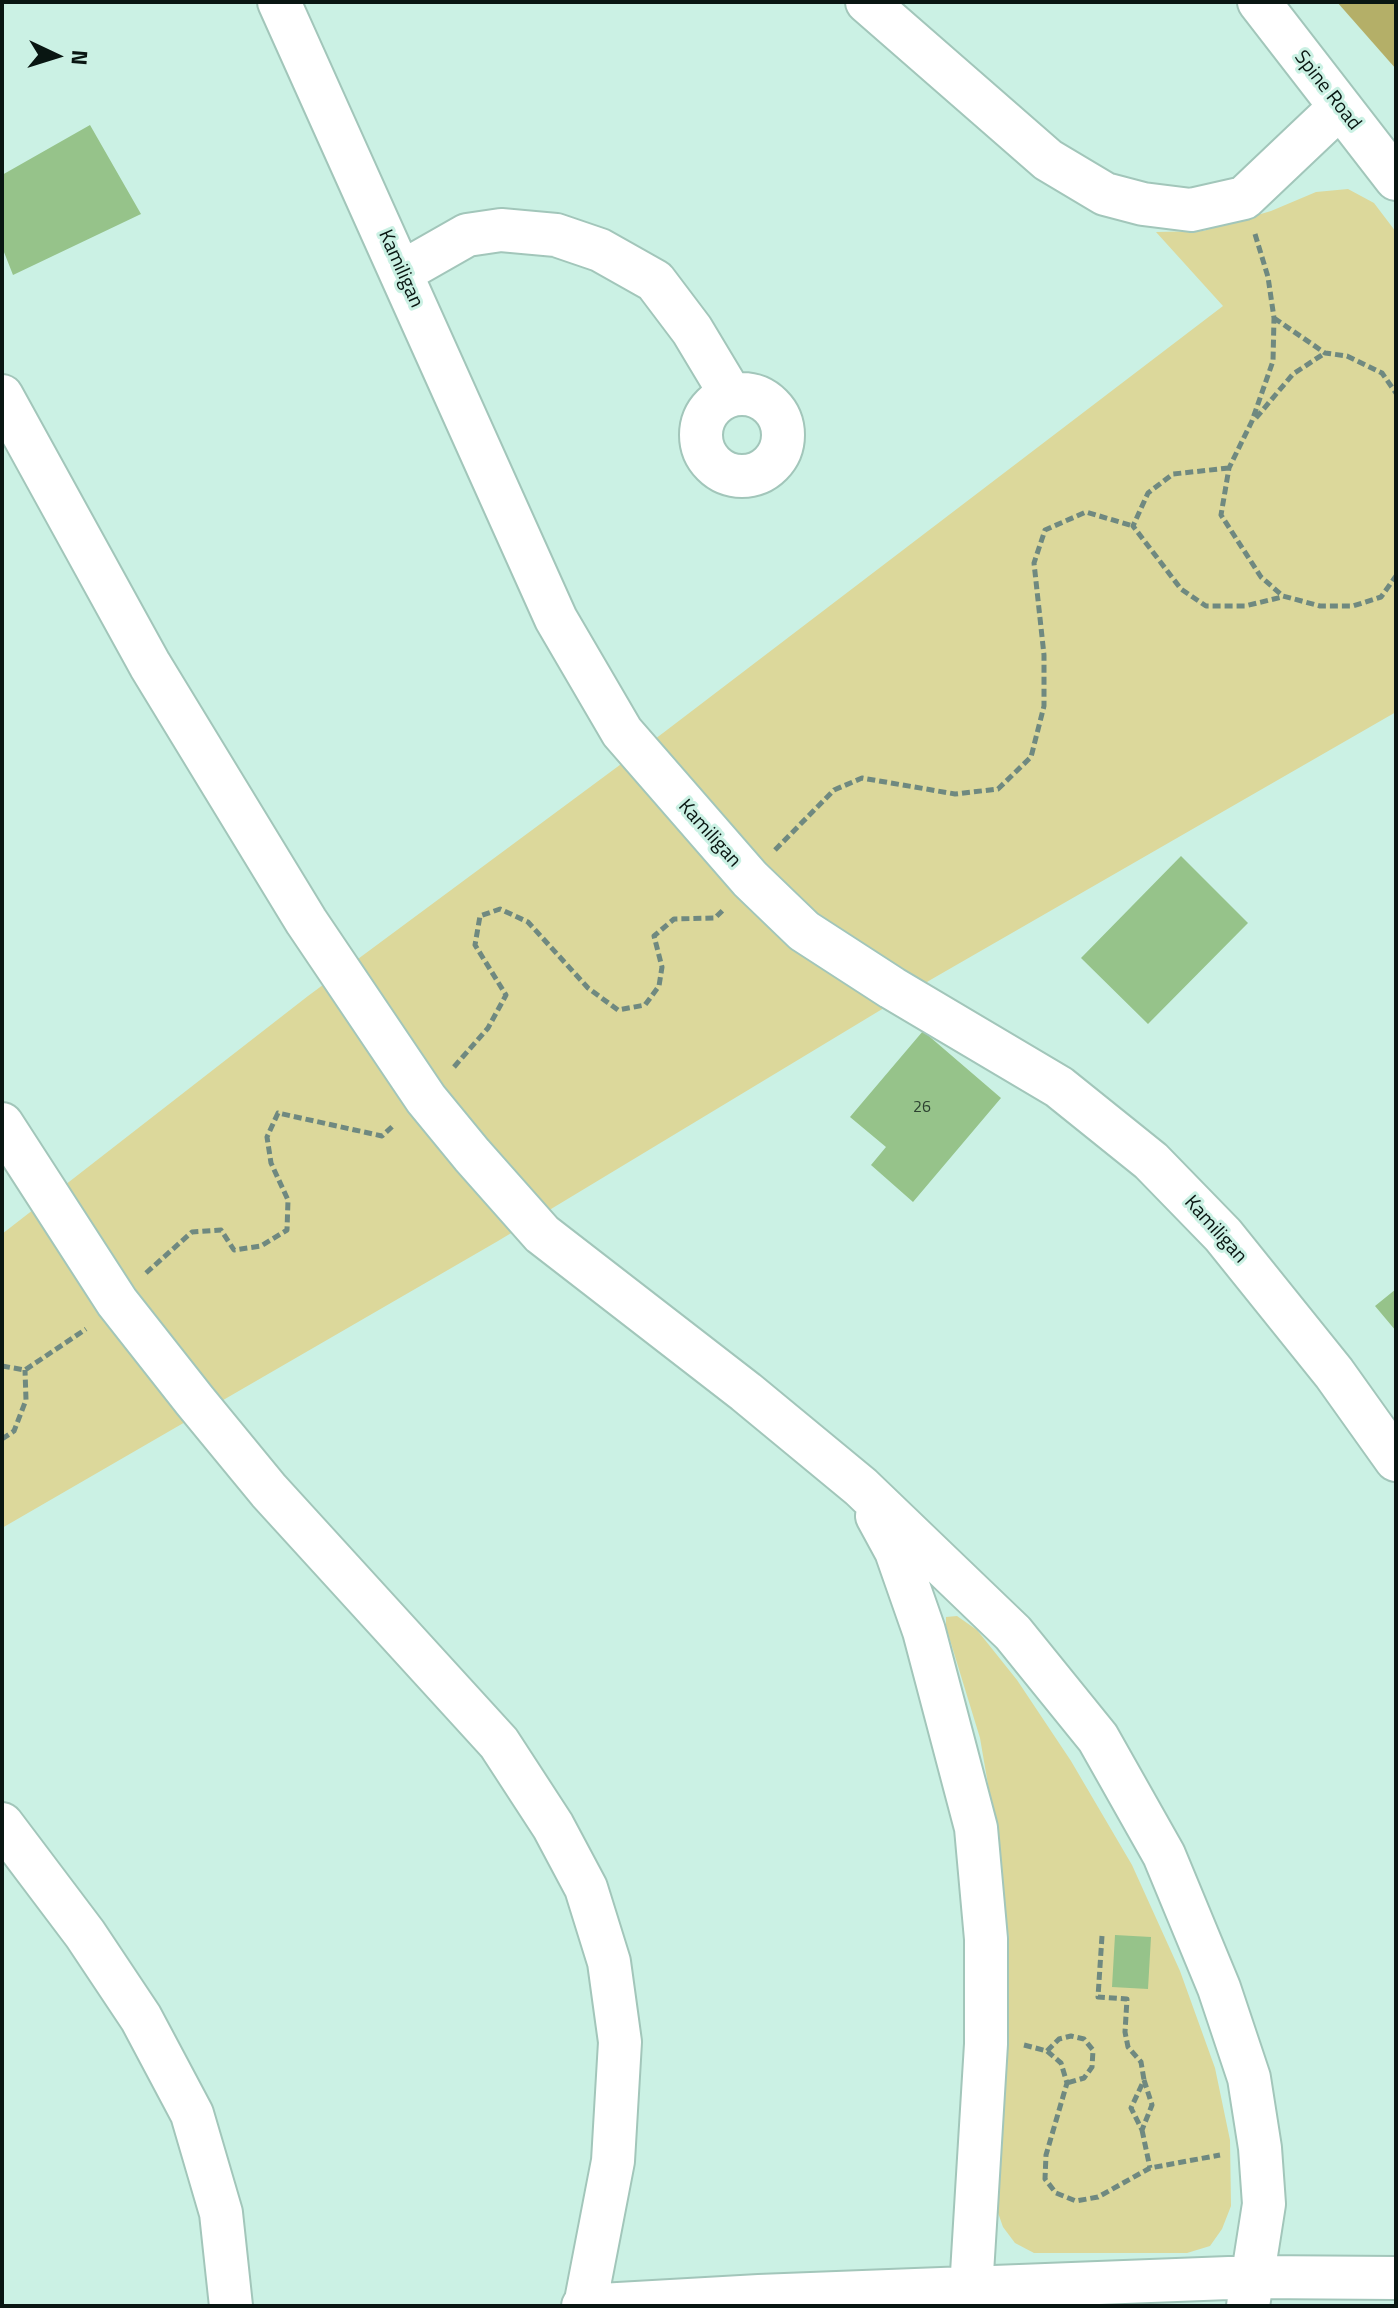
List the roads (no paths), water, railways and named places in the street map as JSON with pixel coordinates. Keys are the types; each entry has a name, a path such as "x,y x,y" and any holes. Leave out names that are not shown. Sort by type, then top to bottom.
{"street":[{"name":"Kamiligan","path":"279,2 564,631 622,732 750,879 804,931 892,988 1059,1087 1151,1161 1232,1247 1334,1373 1396,1460"},
{"path":"867,2 1048,160 1105,194 1143,204 1191,210 1244,198 1340,107"},
{"name":"Spine Road","path":"1259,2 1396,179"},
{"path":"402,272 467,235 501,230 556,235 600,250 655,281 692,330 731,395"},
{"path":"2,396 150,665 306,921 426,1099 542,1234 746,1392 861,1487 1013,1633 1098,1738 1164,1855 1219,1988 1249,2078 1260,2148 1264,2204 1252,2292"},
{"path":"2,1124 117,1302 269,1491 499,1743 553,1826 586,1888 609,1962 620,2042 613,2161 584,2306 759,2296 971,2298 1252,2292 1396,2278"},
{"path":"861,1487 896,1551 924,1631 972,1813 986,1939 986,2044 971,2298"},
{"path":"2,1824 85,1934 141,2018 192,2114 221,2213 231,2306"}]}
